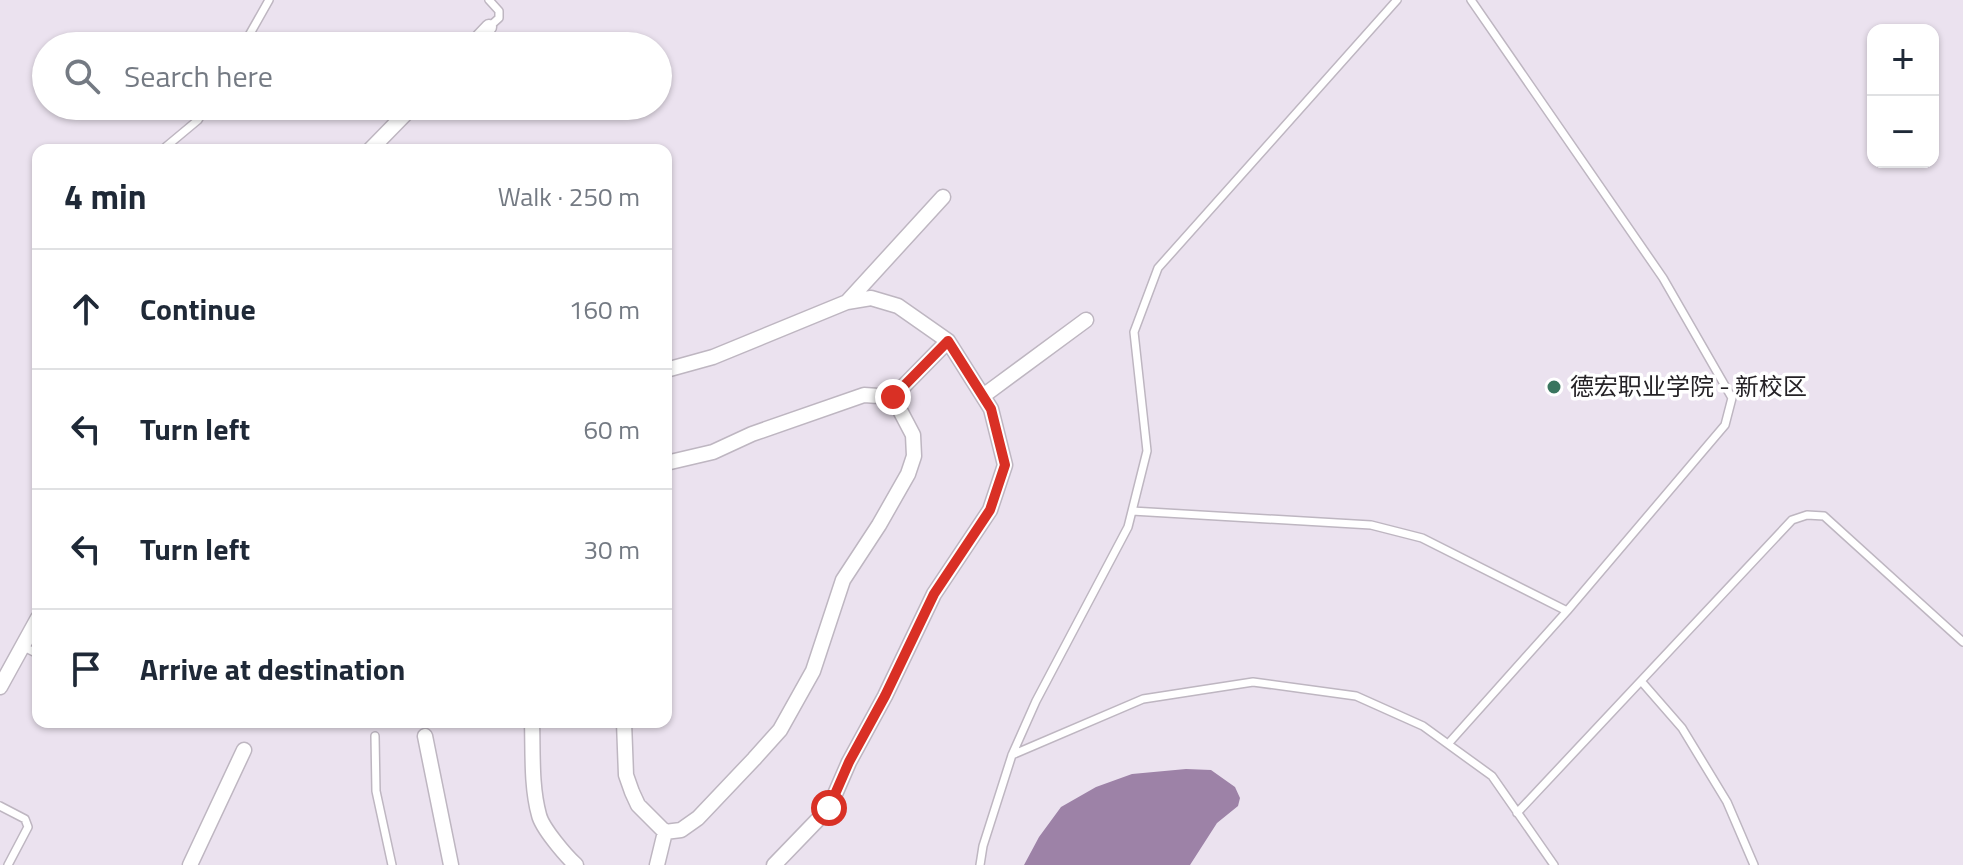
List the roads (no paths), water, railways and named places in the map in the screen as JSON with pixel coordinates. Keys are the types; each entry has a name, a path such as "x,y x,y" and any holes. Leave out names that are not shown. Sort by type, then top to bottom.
{"street":[{"path":"484,32 489,27"},
{"path":"376,144 399,120"},
{"path":"847,302 943,197"},
{"path":"672,368 713,357 847,302 871,298 898,306 948,341 991,409 1005,465 990,510 934,594 829,808 774,865"},
{"path":"983,396 1086,320"},
{"path":"672,462 713,452 752,434 864,395 893,397 948,341"},
{"path":"665,832 681,830 698,818 754,759 780,730 813,671 843,580 879,525 908,474 914,456 913,435 893,397"},
{"path":"0,687 32,628"},
{"path":"532,728 539,818 576,865"},
{"path":"624,728 626,775 632,792 638,805 665,832"},
{"path":"425,736 451,865"},
{"path":"190,865 244,750"},
{"path":"657,865 665,832"}],"lane":[{"path":"251,32 269,0"},
{"path":"489,0 499,11 499,18 489,27"},
{"path":"980,865 983,846 1012,755 1036,701 1128,527 1147,451 1134,332 1158,268 1397,0"},
{"path":"1448,744 1567,611 1725,425 1732,398 1663,278 1471,0"},
{"path":"169,144 198,120"},
{"path":"1132,511 1371,525 1422,538 1567,611"},
{"path":"1517,813 1792,520 1807,515 1824,516 1963,642"},
{"path":"22,646 32,651"},
{"path":"1641,681 1682,728 1727,802 1754,865"},
{"path":"1012,755 1143,699 1253,682 1356,696 1423,726 1492,776 1554,865"},
{"path":"375,736 376,791 392,865"},
{"path":"0,806 25,819 28,827 8,865"}],"place":[{"name":"德宏职业学院 - 新校区","path":"1554,387"}]}
